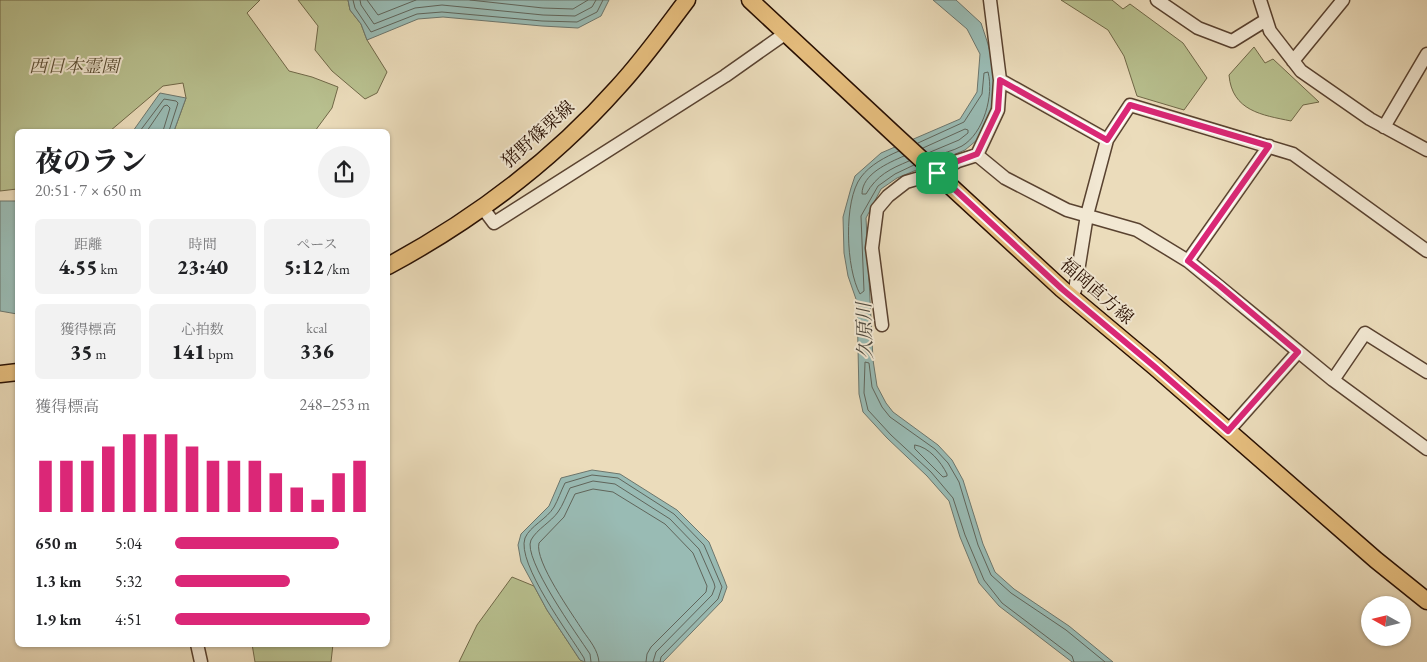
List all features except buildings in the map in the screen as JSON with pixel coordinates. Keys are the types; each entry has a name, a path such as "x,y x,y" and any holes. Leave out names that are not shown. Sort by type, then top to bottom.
{"main road":[{"name":"猪野篠栗線","path":"390,260 424,246 482,207 538,164 574,132 618,87 686,0"},
{"name":"福岡直方線","path":"750,0 1071,296 1376,560 1427,601"},
{"path":"0,374 15,372"}],"street":[{"path":"882,325 872,248 877,209 888,196 906,182 977,154 998,110 1000,80 990,0"},
{"path":"1157,0 1198,28 1232,41 1266,20"},
{"path":"1260,0 1270,31 1301,71 1370,119 1427,150"},
{"path":"1293,61 1343,0"},
{"path":"482,207 494,223 725,76 786,33"},
{"path":"1384,127 1427,54"},
{"path":"1000,80 1107,140"},
{"path":"1071,296 1075,290 1087,215 1107,140 1130,105 1293,154 1427,251"},
{"path":"1188,261 1269,146"},
{"path":"977,154 1005,178 1067,210 1137,230 1188,261 1333,380 1427,449"},
{"path":"1333,380 1365,333 1427,372"},
{"path":"1228,431 1298,352"},
{"path":"198,647 201,662"}],"green space":[{"name":"西日本霊園","path":"0,0 260,0 247,13 289,71 338,87 332,108 316,129 175,129 186,98 183,83 163,86 112,129 15,129 15,189 0,191"},
{"path":"298,0 348,0 350,10 361,24 367,40 387,72 377,93 365,99 332,71 315,50 318,26"},
{"path":"1061,0 1112,0 1123,9 1130,4 1183,43 1207,78 1184,110 1137,96 1124,56 1108,30"},
{"path":"1254,47 1265,63 1273,59 1319,102 1303,105 1291,121 1259,113 1242,104 1231,87 1229,75"},
{"path":"512,577 534,586 547,610 580,660 585,662 459,662 477,625"},
{"path":"252,647 333,647 331,662 255,662"}],"water":[{"path":"348,0 609,0 601,16 578,28 443,17 418,19 367,40 361,24 350,10"},
{"name":"久原川","path":"933,0 956,0 981,23 992,59 995,88 990,115 977,140 965,150 897,178 881,189 866,218 873,360 877,386 893,412 938,445 952,460 963,480 983,544 995,572 1014,589 1069,626 1113,662 1072,662 999,606 979,583 960,537 949,501 927,476 863,412 859,394 857,302 848,276 844,253 843,217 855,176 881,153 960,119 977,92 980,54 967,29"},
{"path":"160,93 186,98 175,129 134,129"},
{"path":"0,201 15,201 15,314 0,311"},
{"path":"592,470 620,474 677,510 709,542 727,587 722,601 663,662 585,662 580,660 547,610 521,562 518,545 521,534 549,506 561,478"}],"route":[{"path":"1000,80 1107,140 1130,105 1269,146 1188,261 1298,352 1228,431 1062,289 937,173 958,161 977,154 998,110 1000,80"}]}
